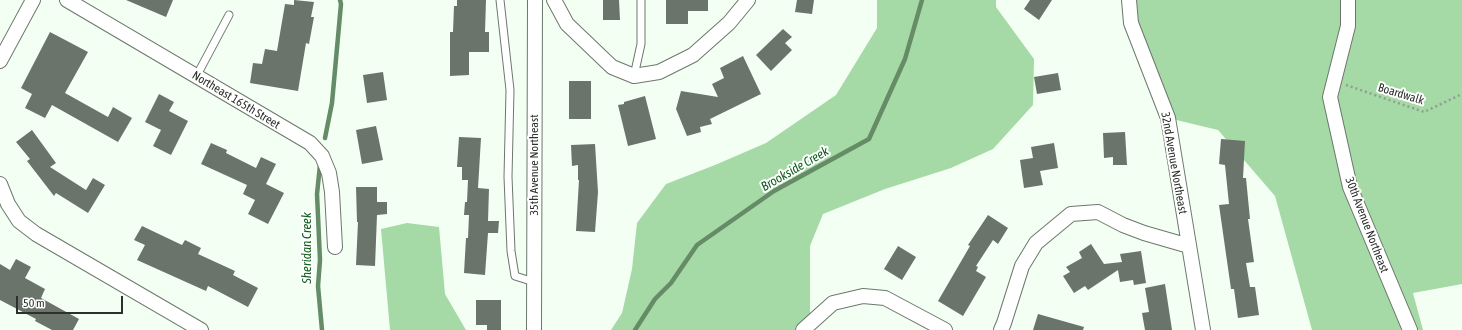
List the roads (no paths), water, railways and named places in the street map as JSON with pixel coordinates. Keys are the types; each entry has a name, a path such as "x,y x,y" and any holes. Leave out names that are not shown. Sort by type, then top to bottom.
{"street":[{"path":"0,61 33,0"},
{"name":"Northeast 165th Street","path":"67,0 310,143 322,156 329,173 332,192 335,247"},
{"name":"35th Avenue Northeast","path":"534,330 535,0"},
{"path":"554,0 567,24 612,67 634,76 659,72 693,55 729,23 748,0"},
{"name":"32nd Avenue Northeast","path":"1129,0 1131,23 1168,118 1203,330"},
{"name":"30th Avenue Northeast","path":"1348,0 1348,26 1330,97 1350,187 1410,330"},
{"path":"0,184 8,204 19,221 36,234 201,330"},
{"path":"1001,330 1022,266 1036,243 1071,214 1098,212 1123,225 1144,233 1189,246"},
{"path":"802,330 833,303 863,296 885,298 945,330"}],"lane":[{"path":"500,0 510,90 508,177 511,251 514,276 534,282"},
{"path":"634,76 641,44 642,0"},
{"path":"196,77 229,15"}],"waterway":[{"name":"Sheridan Creek","path":"325,138 332,103 341,4 340,0"},
{"name":"Brookside Creek","path":"635,330 655,299 671,283 697,245 774,191 869,139 905,59 922,0"},
{"name":"Sheridan Creek","path":"320,165 317,194 320,260 318,286 322,330"}]}
